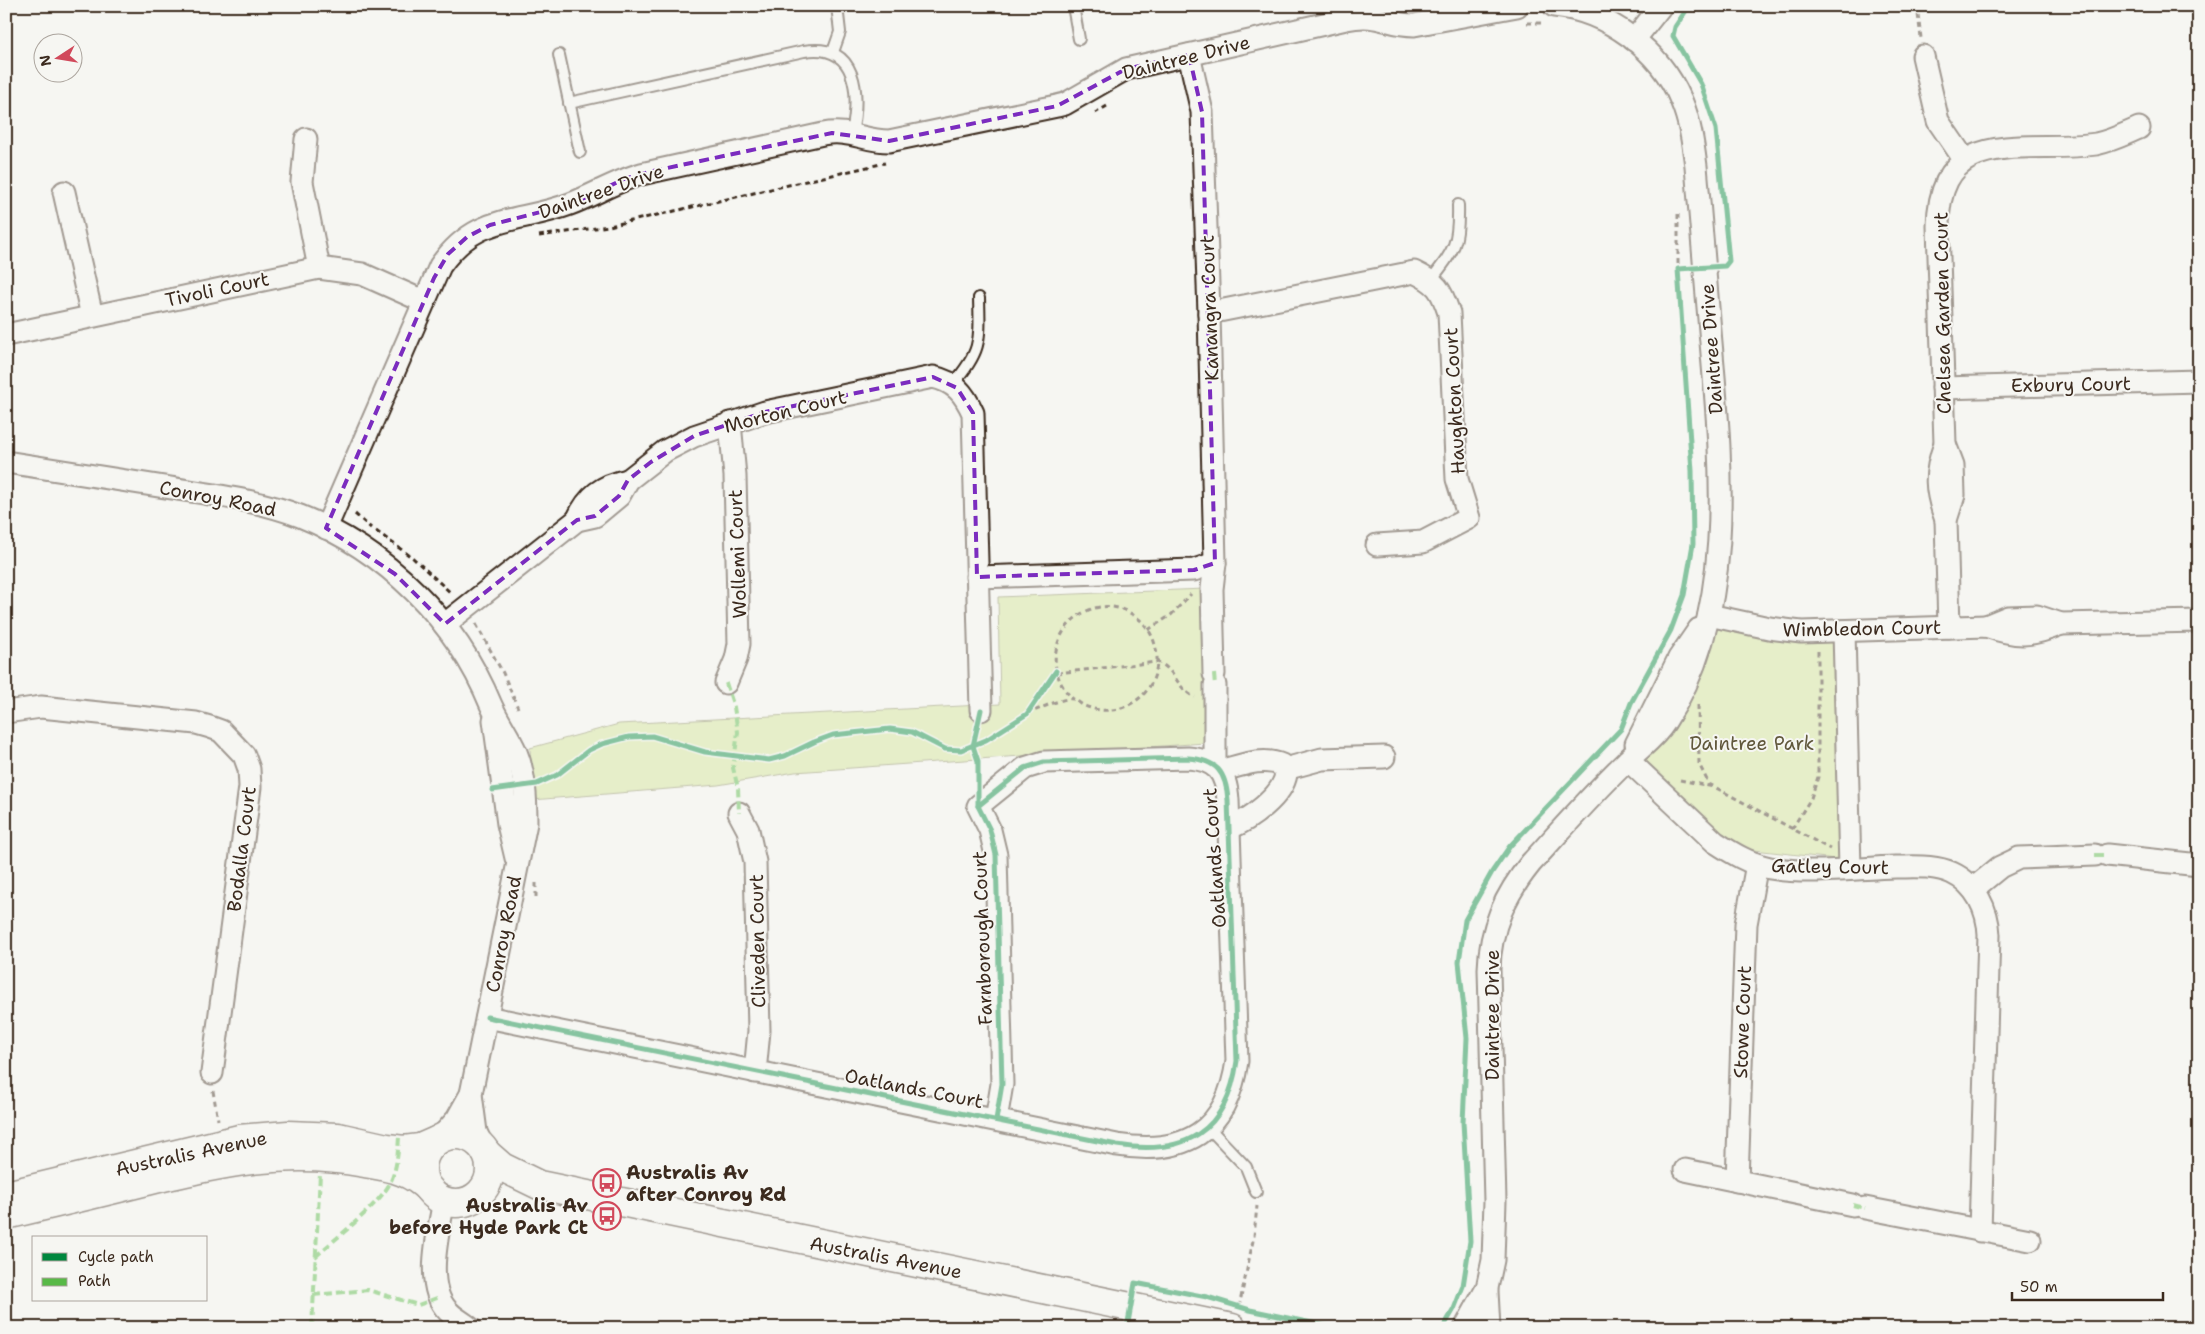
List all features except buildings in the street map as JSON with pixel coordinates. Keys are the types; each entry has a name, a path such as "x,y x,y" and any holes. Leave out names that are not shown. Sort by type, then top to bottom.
{"street":[{"path":"1634,40 1661,6"},
{"name":"Daintree Drive","path":"326,528 436,272 448,254 467,237 490,224 563,207 624,179 653,171 822,134 852,133 873,140 889,141 1057,106 1065,104 1126,69 1356,17 1382,12 1400,24 1414,25 1521,15"},
{"name":"Daintree Drive","path":"1489,1328 1487,1288 1493,1260 1495,1222 1488,969 1493,932 1504,902 1517,880 1628,760 1654,738 1687,687 1696,664 1708,615 1718,558 1719,506 1716,394 1696,166 1691,130 1680,98 1663,70 1634,40 1599,18 1552,15"},
{"name":"Kanangra Court","path":"1189,55 1202,112 1215,563 1212,588 1215,686"},
{"path":"1923,56 1938,121 1964,159 1976,153 2002,147 2094,144 2139,128"},
{"path":"306,139 302,182 318,268"},
{"name":"Chelsea Garden Court","path":"1949,627 1946,520 1954,495 1954,465 1945,444 1938,210 1945,184 1964,159"},
{"path":"64,192 92,316"},
{"name":"Tivoli Court","path":"6,335 318,268 362,274 424,302"},
{"path":"1209,313 1393,275 1414,272 1431,280"},
{"name":"Haughton Court","path":"1376,545 1423,542 1469,518 1457,479 1449,314 1442,292 1431,280"},
{"name":"Morton Court","path":"444,624 577,520 595,516 619,496 628,480 679,443 730,423 766,412 933,377 948,380 953,384"},
{"name":"Exbury Court","path":"1943,388 2199,381"},
{"path":"953,384 966,397 973,413 980,710"},
{"name":"Wollemi Court","path":"726,683 736,659 739,644 735,476 730,423"},
{"name":"Conroy Road","path":"6,462 246,500 300,516 326,528 395,574 444,624 474,669 493,710 517,752 524,786 526,823 471,1094 456,1120 438,1140"},
{"path":"977,577 1194,570 1215,563"},
{"name":"Wimbledon Court","path":"1708,615 1786,631 1844,639 1949,627 1986,626 2008,634 2038,634 2061,624 2199,621"},
{"path":"1844,639 1850,869"},
{"name":"Oatlands Court","path":"487,1017 1117,1145 1152,1149 1194,1137 1207,1126 1225,1104 1231,1090 1237,1061 1230,828 1227,787 1217,768 1215,686"},
{"name":"Bodalla Court","path":"6,712 41,707 196,723 221,731 244,755 250,787 212,1073"},
{"path":"1285,769 1322,759 1384,757"},
{"name":"Farnborough Court","path":"996,1120 1002,1084 996,855 990,830 978,806 1025,768 1044,762 1188,758 1200,759 1217,768"},
{"name":"Gatley Court","path":"1628,760 1715,842 1730,852 1757,864 1785,869 1919,867 1939,869 1958,876 1973,889 1987,915 1990,936 1980,1231"},
{"name":"Oatlands Court","path":"1217,768 1260,762 1277,762 1285,769 1285,781 1281,787 1250,819 1230,828"},
{"name":"Cliveden Court","path":"739,814 748,830 755,862 759,1031 755,1072"},
{"path":"1973,889 2000,867 2019,858 2101,855 2199,865"},
{"name":"Stowe Court","path":"1737,1181 1746,924 1757,864"},
{"name":"Conroy Road","path":"471,1094 476,1132 485,1151"},
{"path":"454,1135 463,1135 473,1139 485,1151 489,1163 488,1178 484,1188 474,1198 459,1203 437,1195 423,1178 422,1164 426,1152 438,1140 454,1135"},
{"name":"Australis Avenue","path":"6,1195 239,1140 314,1136 358,1140 387,1148 404,1150 420,1148 438,1140"},
{"name":"Australis Avenue","path":"485,1151 502,1167 540,1185 1238,1312"},
{"name":"Australis Avenue","path":"6,1216 213,1166 278,1156 323,1156 390,1168 413,1175 437,1195"},
{"path":"1685,1170 2030,1240"},
{"name":"Australis Avenue","path":"474,1198 540,1185"},
{"path":"437,1195 433,1271 440,1297 447,1311 470,1328"},
{"name":"Daintree Drive","path":"1466,1328 1487,1288"}],"lane":[{"path":"833,52 840,32 837,6"},
{"path":"1073,6 1079,39"},
{"path":"570,103 814,49 833,52 848,66 852,76 856,100 852,133"},
{"path":"559,55 580,152"},
{"path":"1431,280 1454,250 1457,240 1458,205"},
{"path":"953,384 965,370 977,350 980,330 978,298"},
{"path":"1207,1126 1246,1167 1256,1192"}],"path":[{"path":"1916,6 1923,56"},
{"path":"1521,15 1552,15"},
{"path":"1090,115 1102,110 1112,101"},
{"path":"532,237 609,226 887,162"},
{"path":"1678,213 1679,270 1705,267"},
{"path":"353,510 367,525 413,558 464,608 474,621 496,660 521,717"},
{"path":"1148,630 1171,615 1193,592"},
{"path":"1102,607 1120,609 1136,617 1148,630 1156,645 1157,662 1153,680 1142,696 1127,706 1099,710 1073,699 1062,686 1057,672 1055,653 1060,636 1070,622 1085,612 1102,607"},
{"path":"1809,648 1818,648 1844,639"},
{"path":"1792,829 1811,798 1818,778 1818,648"},
{"path":"1051,677 1057,672 1157,662 1167,667 1188,694 1215,686"},
{"path":"1696,696 1700,764 1705,778 1714,787"},
{"path":"1020,719 1045,706 1073,699"},
{"path":"1027,714 1032,706"},
{"path":"1674,777 1695,784 1714,787 1757,808 1829,848 1850,869"},
{"path":"536,878 536,897"},
{"path":"212,1073 219,1125"},
{"path":"1238,1312 1254,1236 1256,1192"}],"highlighted area":[{"path":"1189,55 1202,112 1215,563 1194,570 977,577 973,413 957,388 933,377 765,412 694,436 651,462 628,480 619,496 595,516 577,520 445,624 395,574 326,528 434,278 448,254 467,237 490,225 572,204 624,179 653,171 832,133 889,141 1057,106 1126,69"}],"green space":[{"path":"1205,589 1205,743 795,772 718,785 532,800 530,748 619,724 1000,704 998,597"},
{"name":"Daintree Park","path":"1716,625 1834,641 1844,860 1736,848 1644,759"}],"marked path":[{"path":"1214,674 1215,685"},
{"path":"726,683 734,707 738,732 733,768 738,788 739,813"},
{"path":"2095,855 2107,855"},
{"path":"315,1257 367,1211 384,1192 394,1172 399,1137"},
{"path":"312,1328 320,1174"},
{"path":"1853,1205 1865,1208"},
{"path":"313,1295 368,1290 418,1305 440,1297"}],"cycle path":[{"path":"1443,1328 1454,1309 1463,1286 1470,1241 1463,1122 1467,1038 1459,962 1465,920 1492,872 1510,846 1621,729 1631,703 1671,630 1684,595 1693,544 1692,471 1678,269 1725,266 1729,261 1716,129 1701,84 1673,36 1675,27 1689,6"},
{"path":"492,790 537,784 557,775 589,750 602,744 629,737 652,736 705,752 769,760 785,756 833,735 890,729 912,732 945,749 961,750 986,740 1027,714 1056,671"},
{"path":"981,710 973,746 978,761 978,806 990,830 996,855 1002,1084 996,1120"},
{"path":"487,1017 1117,1145 1163,1146 1182,1142 1199,1134 1213,1122 1224,1106 1232,1085 1237,1061 1228,800 1225,782 1218,769 1206,761 1188,758 1044,762 1025,768 978,806"},
{"path":"1127,1328 1135,1283 1207,1297 1250,1310 1336,1328"}],"place":[{"name":"Australis Av after Conroy Rd","path":"607,1183"},
{"name":"Australis Av before Hyde Park Ct","path":"607,1216"}]}
